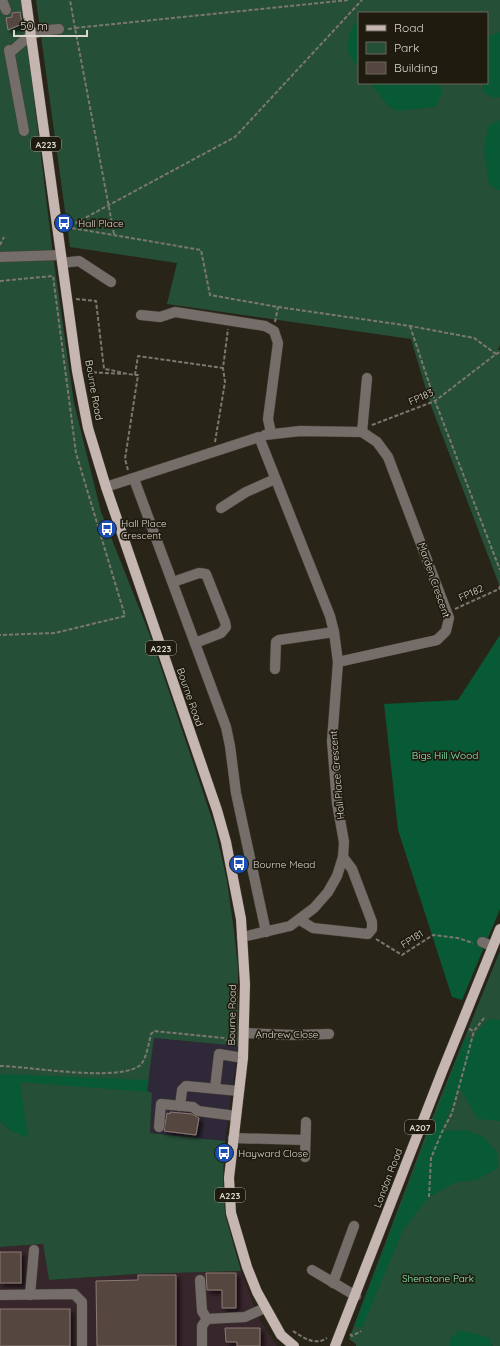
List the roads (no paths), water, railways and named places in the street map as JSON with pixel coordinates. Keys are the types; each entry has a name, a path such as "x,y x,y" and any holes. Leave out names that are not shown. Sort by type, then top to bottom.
{"main road":[{"name":"Bourne Road","path":"26,0 77,371 88,428 106,487 217,810 226,842 236,895 242,937 245,984 243,1058 229,1178 231,1213 247,1267 265,1308 283,1337 294,1346"},
{"name":"London Road","path":"333,1341 356,1296 460,1026 500,929"}],"street":[{"path":"2,0 6,10"},
{"path":"24,131 9,50 12,51 31,34 39,31 59,29"},
{"path":"0,257 79,261 111,282"},
{"path":"141,315 160,317 175,312 265,326 274,331 278,343 268,419 271,433"},
{"path":"106,487 271,433 300,431 362,432 367,378"},
{"name":"Marden Crescent","path":"338,662 438,640 446,631 449,618 388,457 377,442 362,432"},
{"name":"Hall Place Crescent","path":"242,937 290,926 314,908 328,892 337,876 343,857 344,842 337,803 332,741 338,662 334,632 327,609 259,437"},
{"path":"132,479 195,643 227,733 236,794 266,932"},
{"path":"221,508 246,492 276,479"},
{"path":"172,582 203,573 208,577 226,627 221,633 195,643"},
{"path":"275,669 276,642 279,640 334,632"},
{"path":"300,920 313,928 368,934 372,929 372,922 352,869 343,857"},
{"path":"482,942 492,948"},
{"name":"Andrew Close","path":"244,1033 293,1035 329,1034"},
{"path":"215,1088 219,1054 243,1058"},
{"path":"180,1106 182,1090 186,1086 239,1091"},
{"path":"159,1127 160,1104 236,1116"},
{"path":"305,1157 306,1122"},
{"path":"233,1138 306,1140"},
{"path":"333,1283 354,1226"},
{"path":"30,1295 34,1250"},
{"path":"312,1270 356,1296"},
{"path":"200,1280 202,1311 207,1319"},
{"path":"0,1295 74,1294 82,1302 82,1346"},
{"path":"207,1319 244,1317 265,1308"},
{"path":"202,1346 202,1326 207,1319"}],"place":[{"name":"Hall Place","path":"64,223"},
{"name":"Hall Place Crescent","path":"107,529"},
{"name":"Bourne Mead","path":"239,864"},
{"name":"Hayward Close","path":"224,1153"}],"park label":[{"name":"Bigs Hill Wood","path":"445,755"},
{"name":"Shenstone Park","path":"438,1278"}]}
